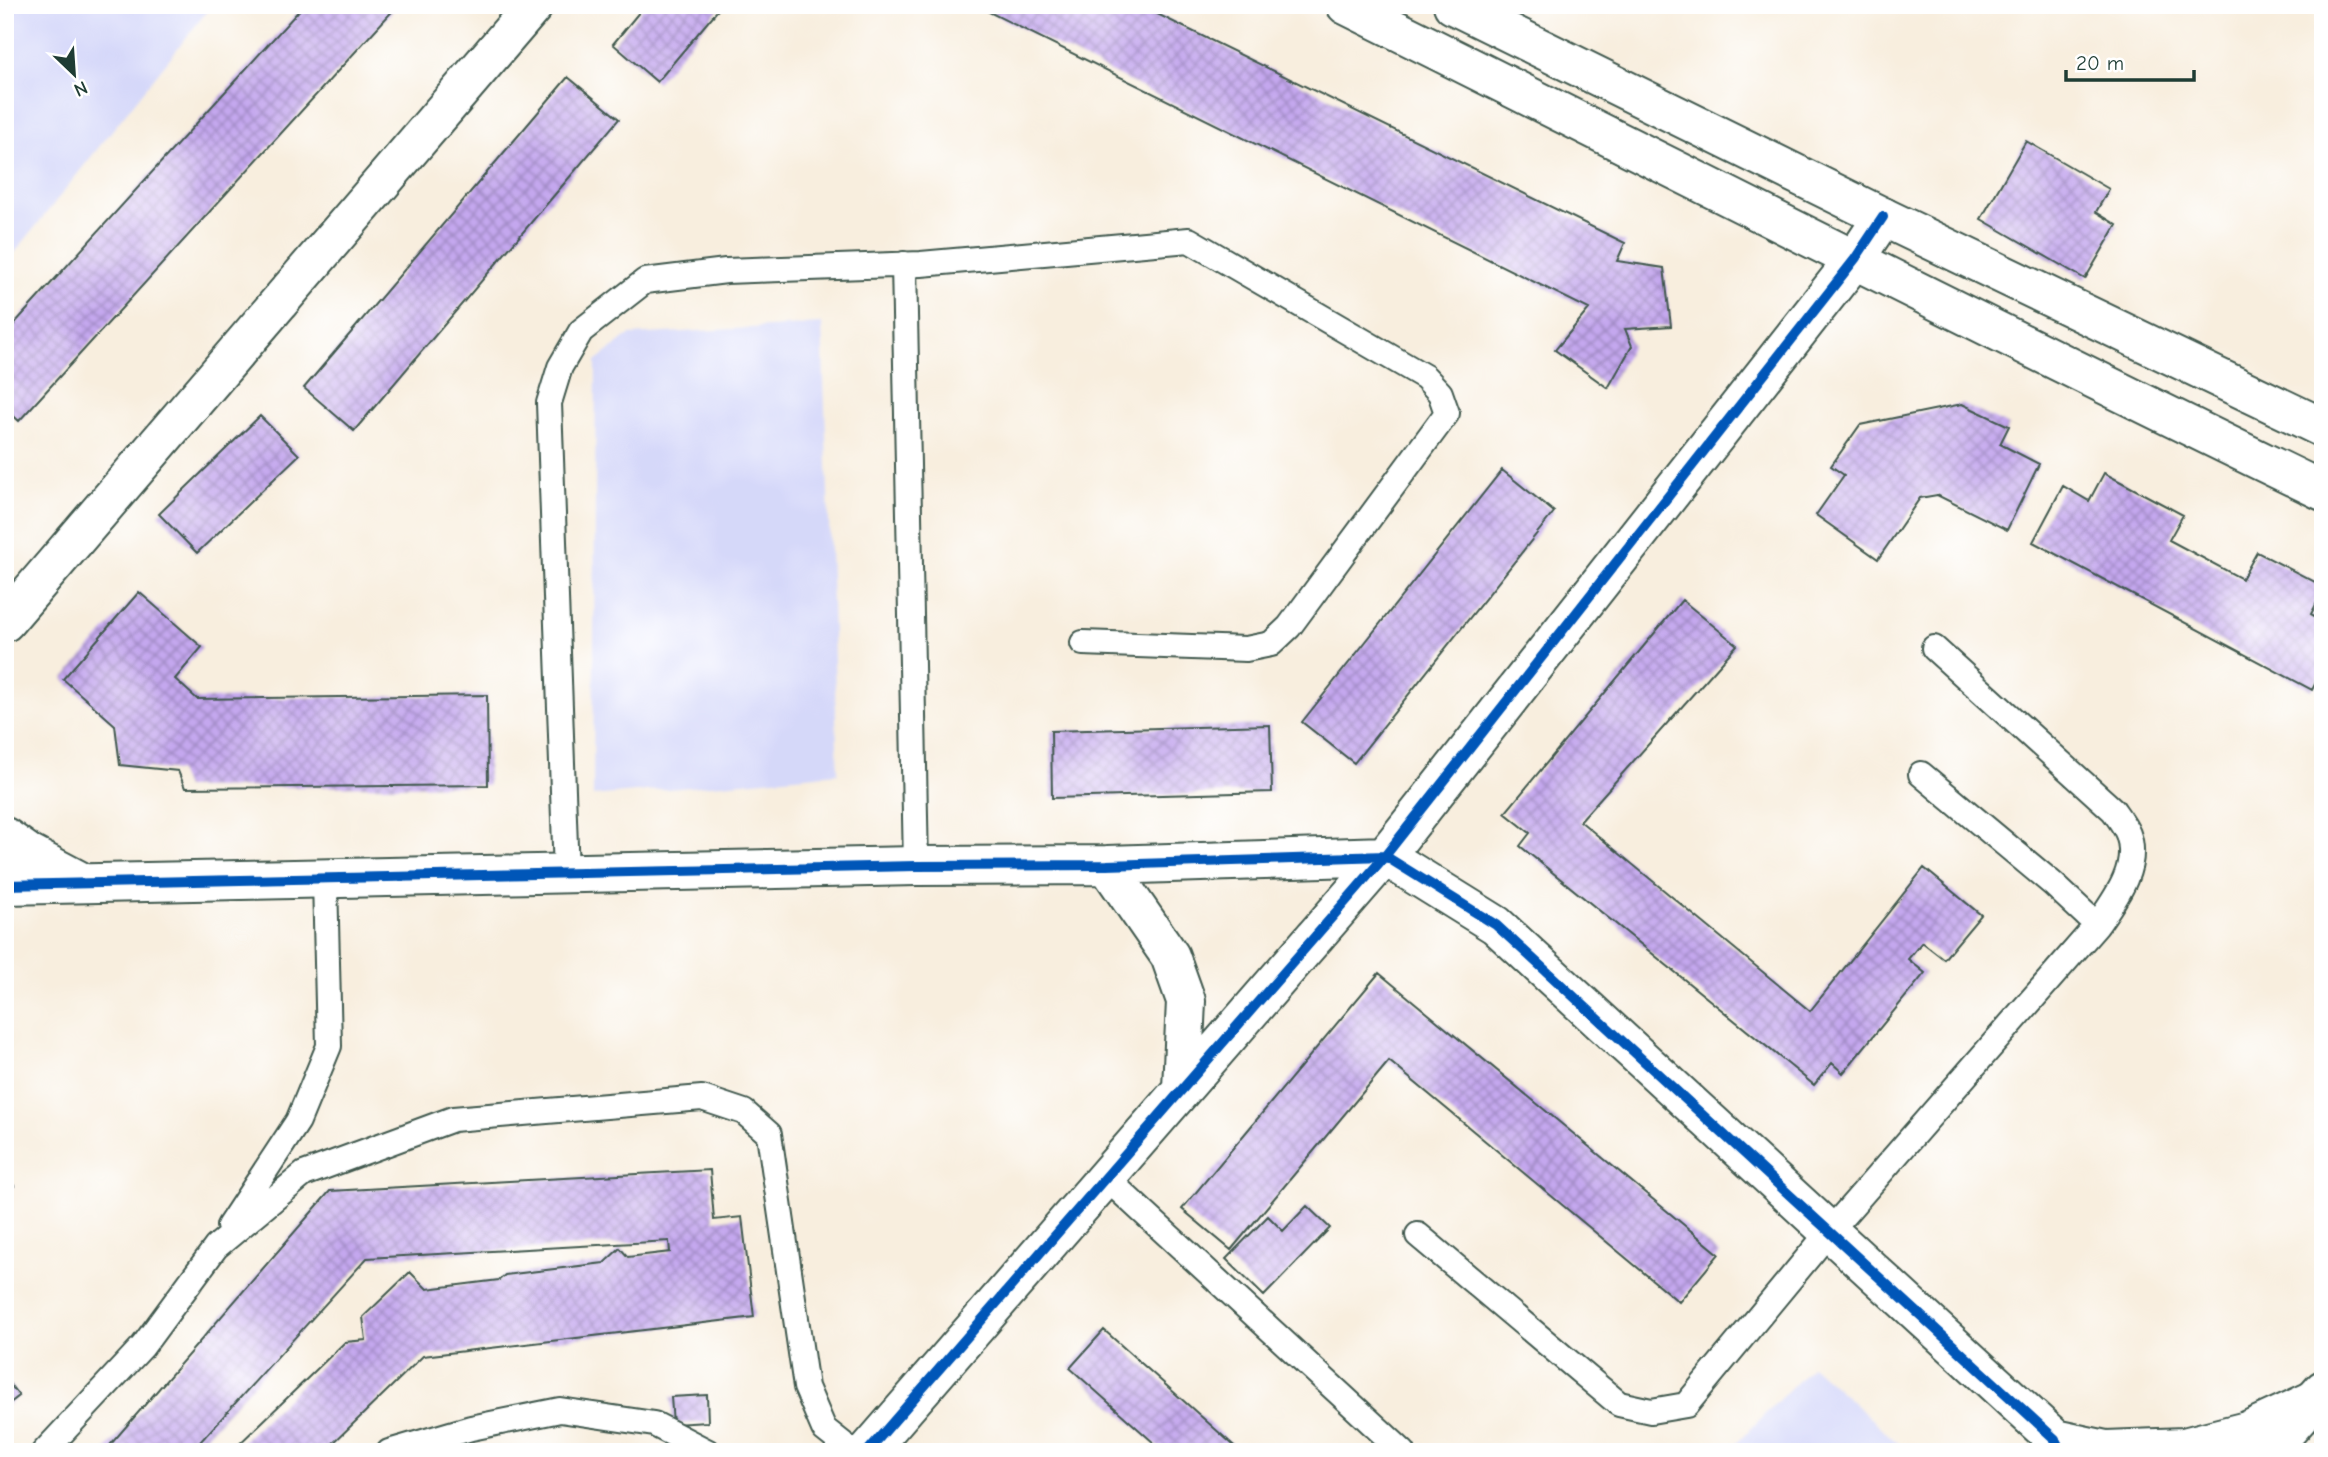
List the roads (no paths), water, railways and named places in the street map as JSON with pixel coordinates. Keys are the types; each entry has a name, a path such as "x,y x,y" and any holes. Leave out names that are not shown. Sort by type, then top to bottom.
{"street":[{"path":"5,622 534,5"},
{"path":"1346,5 2066,367 2323,491"},
{"path":"1453,5 1883,217 2323,428"},
{"path":"867,1452 1385,856 1855,259 1883,217"},
{"path":"5,837 29,855 87,885"},
{"path":"5,885 916,866 1107,865 1385,856 1496,925 2058,1446 2106,1450 2184,1447 2247,1431 2318,1395"},
{"path":"1107,865 1170,956 1186,1001 1182,1088"},
{"path":"2267,1452 2318,1395"}],"lane":[{"path":"566,874 550,403 559,367 581,331 645,281 726,271 904,264 1189,240 1425,377 1440,393 1447,413 1289,626 1271,644 1246,649 1083,643"},
{"path":"904,264 916,866"},
{"path":"1418,1235 1619,1404 1651,1410 1686,1405 1829,1232 2097,925 2120,892 2132,857 2128,833 2113,810 1934,648"},
{"path":"1921,774 2053,884 2097,925"},
{"path":"44,1452 143,1346 216,1247 298,1121 328,1046 325,880"},
{"path":"216,1247 303,1174 453,1119 702,1098 744,1112 769,1134 806,1387 824,1429 853,1452"},
{"path":"1105,1177 1403,1452"},
{"path":"389,1452 471,1428 560,1410 654,1424 708,1452"}]}
